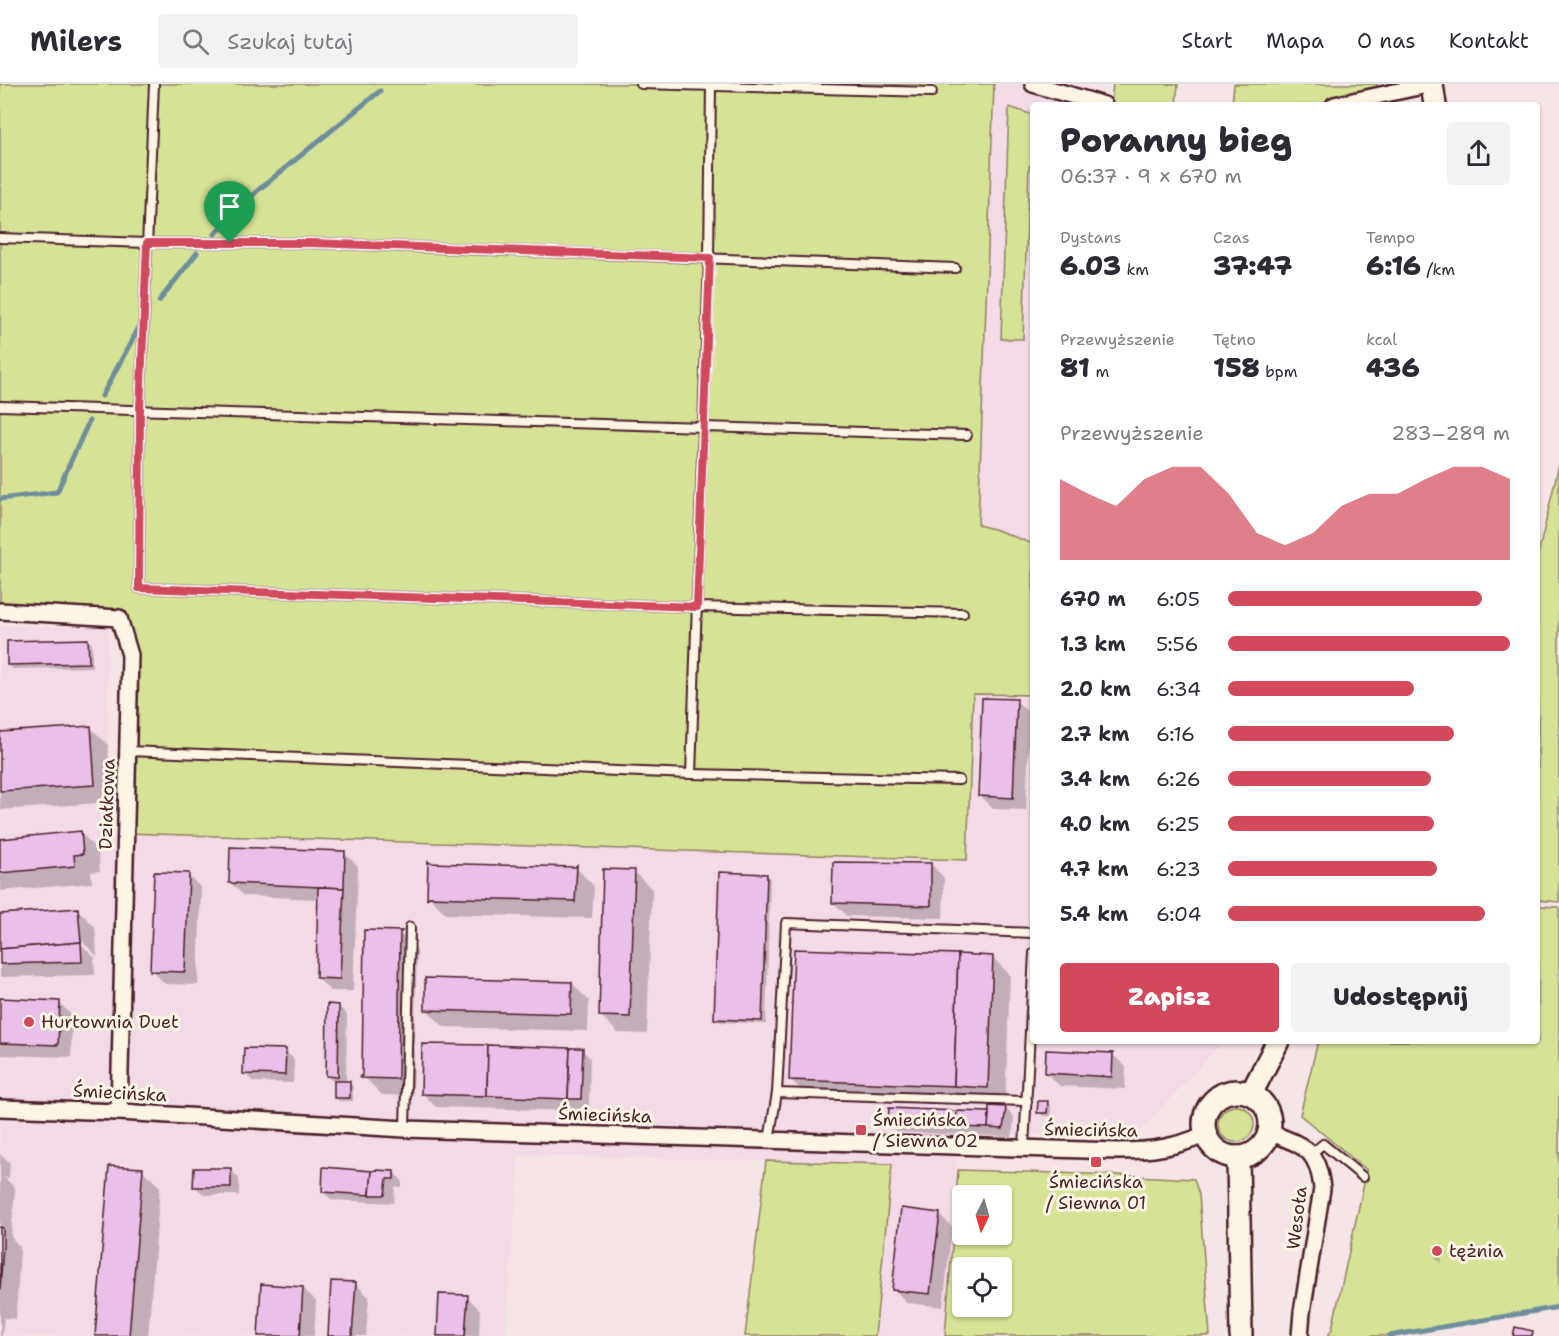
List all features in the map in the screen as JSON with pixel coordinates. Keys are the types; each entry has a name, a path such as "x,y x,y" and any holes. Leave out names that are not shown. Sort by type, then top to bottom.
{"main road":[{"path":"1432,84 1435,102"},
{"path":"1251,1094 1276,1044"},
{"path":"1233,1092 1251,1094 1264,1106 1270,1123 1269,1132 1258,1150 1246,1156 1231,1156 1219,1151 1209,1140 1206,1115 1214,1101 1223,1095 1233,1092"},
{"path":"1238,1157 1241,1336"}],"street":[{"path":"1033,84 1094,102"},
{"path":"1348,102 1432,84"},
{"name":"Działkowa","path":"0,611 119,618 130,655 119,1112"},
{"name":"Śmiecińska","path":"0,1108 119,1112 405,1129 1150,1151 1185,1143 1207,1134"},
{"path":"1269,1132 1299,1144 1311,1154"},
{"name":"Wesoła","path":"1300,1336 1322,1189 1320,1169 1311,1154"}],"lane":[{"path":"154,84 140,409 139,588 697,607 963,613"},
{"path":"641,84 932,92"},
{"path":"691,774 710,258 711,85"},
{"path":"0,238 147,243 312,243 955,268"},
{"path":"0,406 967,435"},
{"path":"128,751 691,774 959,780"},
{"path":"769,1140 777,1093 786,923 1030,933"},
{"path":"405,1129 410,927"},
{"path":"1024,1148 1030,1038"},
{"path":"777,1093 1027,1101"},
{"path":"1311,1154 1323,1144 1363,1178"}],"shaded area":[{"path":"994,84 1033,84 1094,102 1030,102 1030,1044 1220,1044 1139,1133 958,1135 955,1185 952,1185 952,1228 945,1336 875,1336 892,1164 519,1155 505,1336 0,1336 0,626 108,626 107,832 142,833 979,525"}],"green space":[{"path":"0,84 994,84 978,525 1030,543 1030,695 973,694 967,860 126,833 130,655 119,618 0,611"},
{"path":"1113,84 1178,84 1176,102 1111,102"},
{"path":"1234,84 1377,84 1376,97 1350,102 1232,102"},
{"path":"1009,107 1030,114 1030,166 1023,339 1001,339"},
{"path":"1559,464 1559,902 1540,900 1540,546"},
{"path":"1540,906 1559,907 1559,1307 1389,1336 1328,1336 1332,1329 1367,1170 1300,1115 1317,1044 1540,1044"},
{"path":"1236,1106 1249,1111 1254,1124 1249,1137 1236,1142 1223,1137 1218,1124 1223,1111"},
{"path":"766,1161 892,1164 875,1336 745,1336"},
{"path":"958,1170 1194,1179 1199,1195 1210,1336 945,1336 952,1245 1012,1245 1012,1185 957,1185"}],"building":[{"path":"88,639 89,663 7,665 7,641"},
{"path":"982,698 1017,699 1013,798 978,796"},
{"path":"91,726 95,785 0,791 0,732"},
{"path":"81,831 83,854 74,855 75,866 0,873 0,839"},
{"path":"230,847 345,851 344,888 229,883"},
{"path":"428,861 430,863 575,867 577,865 575,902 429,897 427,899"},
{"path":"833,862 931,863 931,906 832,903"},
{"path":"603,869 635,870 630,1017 599,1016"},
{"path":"154,872 189,873 185,972 150,971"},
{"path":"719,872 767,874 762,1021 714,1019"},
{"path":"318,887 344,888 340,979 316,978"},
{"path":"78,908 81,942 0,949 0,914"},
{"path":"364,930 402,931 400,933 398,1079 360,1078 362,1076"},
{"path":"81,942 82,962 0,964 0,949"},
{"path":"794,949 958,954 954,1086 789,1080"},
{"path":"958,954 993,956 988,1088 954,1086"},
{"path":"425,978 572,982 571,1014 425,1010"},
{"name":"Hurtownia Duet","path":"0,998 60,1001 58,1045 0,1043"},
{"path":"327,1004 339,1005 338,1077 326,1076"},
{"path":"422,1044 488,1045 487,1096 421,1094"},
{"path":"488,1045 570,1048 568,1099 487,1096"},
{"path":"244,1048 286,1049 285,1075 243,1074"},
{"path":"570,1048 583,1048 581,1099 568,1099"},
{"path":"1046,1050 1113,1053 1112,1077 1045,1073"},
{"path":"334,1081 350,1081 350,1098 334,1098"},
{"path":"1038,1101 1048,1101 1047,1113 1037,1113"},
{"path":"989,1106 1006,1107 1003,1129 988,1128"},
{"path":"889,1108 957,1111 956,1127 888,1124"},
{"path":"957,1111 989,1112 988,1128 956,1127"},
{"path":"109,1166 143,1168 129,1336 95,1336"},
{"path":"323,1167 372,1171 370,1195 322,1192"},
{"path":"194,1168 231,1168 231,1187 193,1187"},
{"path":"372,1171 394,1171 394,1179 387,1179 385,1195 370,1195"},
{"path":"901,1208 940,1213 930,1294 892,1290"},
{"path":"0,1227 3,1228 3,1246 0,1290"},
{"path":"331,1281 356,1282 352,1336 328,1336"},
{"path":"261,1284 303,1287 300,1336 258,1336"},
{"path":"439,1294 468,1295 465,1336 437,1336"},
{"path":"1515,1327 1533,1331 1532,1336 1513,1336"}],"waterway":[{"path":"215,234 257,191 380,91"},
{"path":"159,301 197,253"},
{"path":"102,396 139,327"},
{"path":"0,499 57,492 89,421"},
{"path":"1389,1336 1559,1307"}],"place":[{"name":"Hurtownia Duet","path":"29,1022"},
{"name":"Śmiecińska / Siewna 02","path":"861,1130"},
{"name":"Śmiecińska / Siewna 01","path":"1096,1162"},
{"name":"tężnia","path":"1437,1251"}],"route":[{"path":"147,243 230,243 312,243 710,258 697,607 139,588 140,409 147,243"}]}
